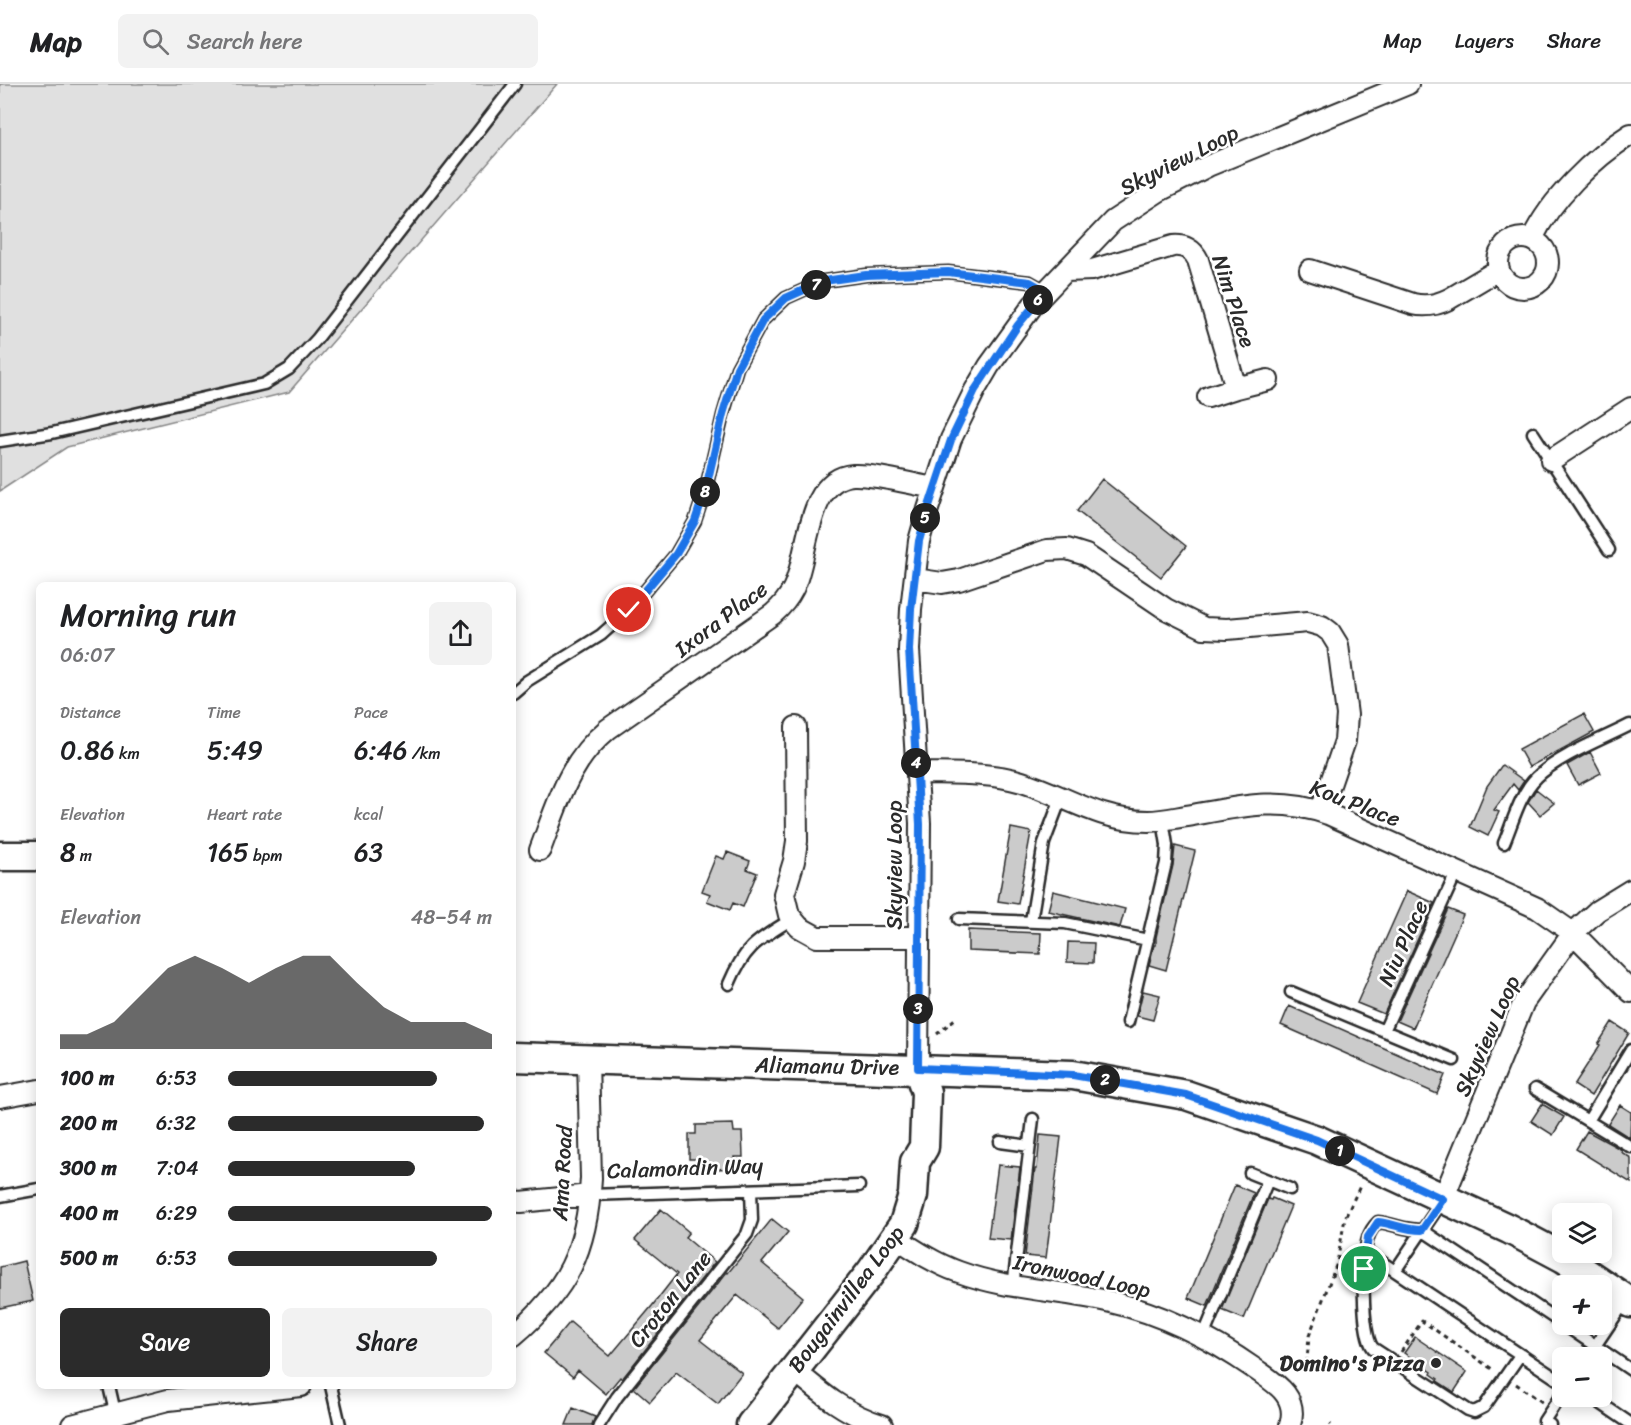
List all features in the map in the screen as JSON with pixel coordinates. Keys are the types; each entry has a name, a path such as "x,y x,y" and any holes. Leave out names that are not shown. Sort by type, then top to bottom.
{"street":[{"name":"Skyview Loop","path":"918,1068 920,824 909,650 911,609 919,541 951,440 980,382 1018,325 1046,291 1113,221 1159,191 1208,166 1408,84"},
{"path":"1532,239 1548,211 1593,163 1631,134"},
{"path":"1520,238 1532,239 1542,246 1548,260 1547,272 1540,282 1529,288 1517,288 1504,280 1498,270 1499,254 1508,242 1520,238"},
{"name":"Nim Place","path":"1066,271 1092,270 1173,246 1188,248 1198,260 1236,388"},
{"path":"1310,270 1413,304 1426,306 1449,299 1498,270"},
{"path":"1208,397 1268,380"},
{"path":"1551,460 1631,408"},
{"name":"Ixora Place","path":"540,850 566,780 588,747 608,729 773,614 784,603 796,583 818,503 827,486 839,478 858,475 934,488"},
{"path":"915,579 942,583 959,580 1047,550 1067,549 1086,555 1166,609 1204,628 1227,629 1304,622 1322,626 1338,645 1347,715 1345,741 1321,811"},
{"path":"796,727 796,852 784,894 787,910 792,920 808,933 823,938 919,937"},
{"name":"Kou Place","path":"917,773 984,775 1004,778 1023,783 1092,812 1134,821 1162,820 1260,803 1295,804 1321,811 1537,908 1573,933 1631,992"},
{"path":"0,856 36,856"},
{"name":"Skyview Loop","path":"1443,1199 1524,1002 1573,933 1597,911 1631,890"},
{"name":"Aliamanu Drive","path":"516,1057 918,1068 1073,1075 1186,1095 1317,1140 1509,1229 1555,1253 1628,1301"},
{"name":"Ama Road","path":"516,1333 561,1287 573,1265 581,1241 590,1196 588,1060"},
{"name":"Bougainvillea Loop","path":"751,1425 871,1272 896,1237 909,1210 913,1195 915,1162 924,1147 926,1092 918,1068"},
{"path":"0,1097 36,1090"},
{"name":"Calamondin Way","path":"516,1201 590,1196"},
{"name":"Ironwood Loop","path":"896,1237 931,1259 960,1272 1013,1287 1113,1302 1149,1313 1224,1347 1282,1389 1290,1399 1292,1407 1290,1425"},
{"path":"794,1370 841,1407 862,1419 881,1425"},
{"path":"72,1425 117,1419 168,1400 272,1389"}],"lane":[{"path":"0,441 52,433 264,384 289,369 317,339 516,84"},
{"path":"516,690 526,681 601,635 629,610 676,554 695,521 706,488 723,414 737,368 763,320 786,298 824,281 866,275 948,272 1030,282 1046,291"},
{"path":"1533,433 1609,550"},
{"path":"0,448 13,439"},
{"path":"1504,843 1526,792 1536,777 1557,762 1630,726"},
{"path":"1031,921 1044,843 1061,798"},
{"path":"1128,1022 1167,854 1162,820"},
{"name":"Niu Place","path":"1384,1031 1456,871"},
{"path":"959,918 1065,923 1148,940"},
{"path":"729,984 738,963 747,950 792,920"},
{"path":"1291,992 1454,1060"},
{"path":"1588,1121 1631,1050"},
{"path":"1535,1089 1631,1147"},
{"path":"1013,1287 1033,1119"},
{"path":"1000,1142 1030,1146"},
{"path":"1250,1173 1290,1189"},
{"path":"1203,1337 1268,1180"},
{"name":"Calamondin Way","path":"590,1196 859,1186"},
{"path":"0,1196 36,1190"},
{"name":"Croton Lane","path":"599,1425 617,1397 747,1234 752,1220 751,1190"},
{"path":"1395,1270 1443,1199"},
{"path":"1520,1355 1485,1407 1474,1412 1373,1348 1366,1335 1364,1269 1368,1237 1378,1222 1406,1230 1422,1230 1552,1317"},
{"path":"1365,1251 1552,1376"},
{"path":"1595,1346 1628,1301"},
{"path":"1579,1335 1631,1370"},
{"path":"111,1389 117,1419"},
{"path":"332,1389 340,1425"},
{"path":"1550,1425 1544,1421 1553,1407"},
{"path":"1606,1407 1631,1424"}],"path":[{"path":"939,1031 956,1018"},
{"path":"1306,1372 1310,1336 1338,1263 1345,1218 1361,1184"},
{"path":"1394,1362 1422,1321 1542,1402"}],"shaded area":[{"path":"0,84 557,84 289,392 67,447 0,491"}],"building":[{"path":"1102,479 1186,546 1161,577 1077,511"},
{"path":"1584,714 1594,732 1529,767 1519,749"},
{"path":"1590,752 1601,773 1578,785 1567,765"},
{"path":"1502,765 1524,781 1518,790 1513,784 1494,810 1499,812 1488,836 1470,827 1487,786"},
{"path":"1536,789 1554,803 1540,815 1528,802"},
{"path":"1011,828 1031,832 1018,904 998,901"},
{"path":"1175,846 1195,851 1166,970 1149,965 1154,945 1156,945"},
{"path":"727,852 750,861 747,869 757,873 743,907 733,903 730,910 707,901 710,894 702,891 716,856 724,859"},
{"path":"1053,891 1125,909 1120,927 1048,911"},
{"path":"1407,891 1434,903 1384,1014 1357,1003"},
{"path":"1448,909 1463,915 1413,1028 1397,1021"},
{"path":"968,930 1041,933 1040,954 968,951"},
{"path":"1068,942 1094,943 1093,963 1067,962"},
{"path":"1143,991 1160,995 1153,1020 1137,1016"},
{"path":"1289,1006 1445,1075 1437,1094 1281,1025"},
{"path":"1612,1022 1629,1033 1591,1096 1574,1085"},
{"path":"1542,1104 1564,1117 1553,1135 1531,1121"},
{"path":"1620,1105 1631,1112 1630,1138 1608,1124"},
{"path":"733,1124 734,1132 742,1132 743,1157 734,1157 735,1168 697,1170 697,1159 689,1159 689,1134 696,1134 696,1125"},
{"path":"1587,1131 1622,1150 1621,1152 1631,1158 1631,1183 1576,1149"},
{"path":"1040,1135 1061,1137 1046,1258 1025,1256"},
{"path":"998,1165 1020,1167 1011,1240 988,1238"},
{"path":"1235,1185 1254,1193 1207,1306 1188,1298"},
{"path":"1272,1198 1291,1206 1244,1319 1222,1310 1268,1199"},
{"path":"661,1209 689,1232 685,1237 715,1262 622,1379 620,1377 606,1394 578,1370 573,1377 544,1353 570,1322 610,1356 652,1306 677,1274 635,1240"},
{"path":"772,1219 788,1232 762,1263 803,1297 778,1328 737,1295 700,1340 742,1373 718,1404 676,1372 650,1402 634,1388"},
{"path":"24,1261 33,1301 0,1308 0,1267"},
{"name":"Domino's Pizza","path":"1415,1337 1467,1372 1454,1392 1437,1381 1438,1379 1431,1374 1432,1372 1404,1353"},
{"path":"573,1408 595,1417 592,1425 566,1425"}],"place":[{"name":"Domino's Pizza","path":"1436,1363"}],"route":[{"path":"629,610 676,554 695,521 706,488 713,452 737,368 763,320 786,298 824,281 866,275 948,272 1030,282 1046,291 1018,325 975,390 951,440 919,541 909,650 920,824 918,1068 1073,1075 1186,1095 1317,1140 1443,1199 1422,1230 1406,1230 1378,1222 1368,1237 1364,1269"}]}
